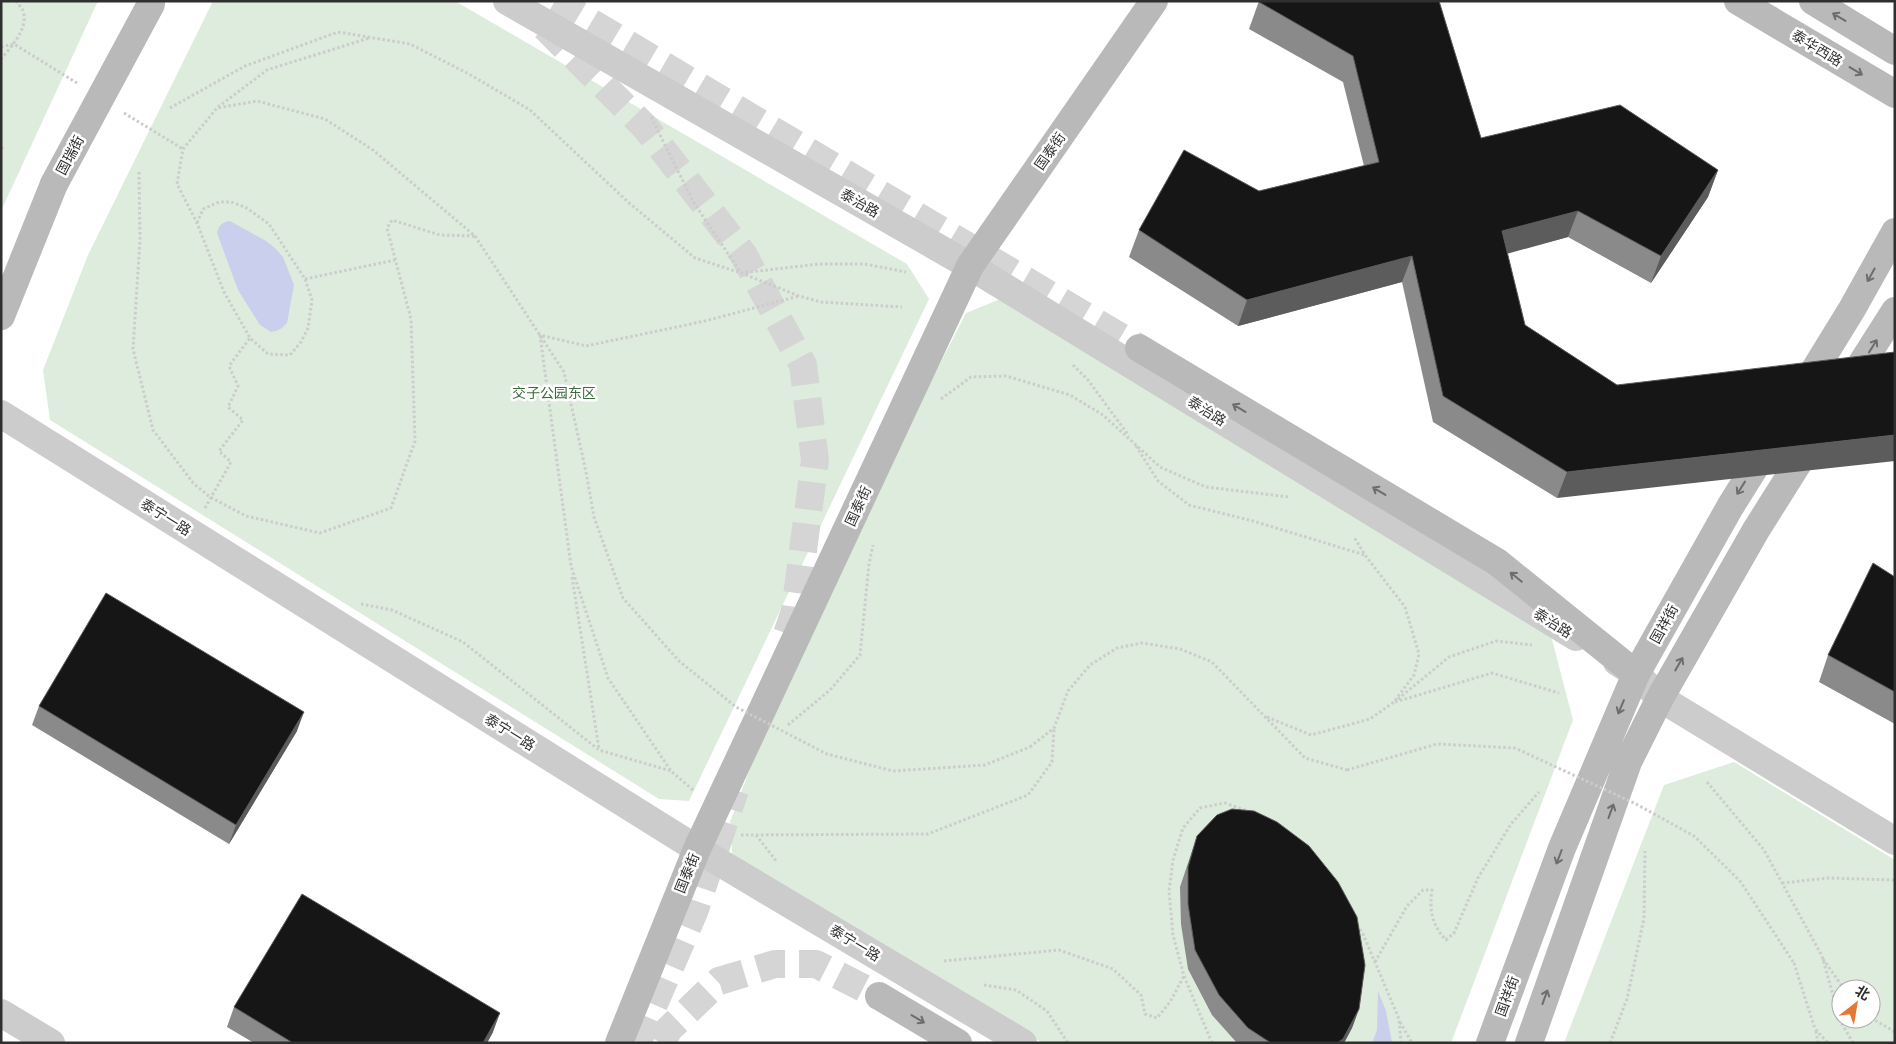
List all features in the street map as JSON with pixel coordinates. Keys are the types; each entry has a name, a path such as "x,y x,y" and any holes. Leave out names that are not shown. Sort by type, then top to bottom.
{"main road":[{"name":"国泰街","path":"619,1043 697,848 970,266 1154,1"},
{"name":"泰华西路","path":"1738,1 1895,94"},
{"path":"1813,1 1895,51"},
{"name":"国瑞街","path":"1,316 54,184 152,2"},
{"name":"国祥街","path":"1490,1043 1562,848 1636,674 1730,507 1852,309 1895,232"},
{"path":"1529,1043 1628,762 1660,698 1756,530 1895,311"},
{"path":"1139,348 1497,562 1636,674"},
{"path":"879,996 958,1043"}],"street":[{"name":"泰治路","path":"507,1 970,266 1636,674 1660,698 1895,841"},
{"name":"泰宁一路","path":"1,414 697,848 1023,1043"},
{"path":"1,1013 51,1043"}],"path":[{"path":"1,58 14,44 23,29 24,12 16,1"},
{"path":"170,108 245,66 338,32 410,44 469,74 530,110 628,202 695,258 741,273 799,296 821,302 902,307"},
{"path":"197,223 202,209 219,202 231,202 245,208 269,224 305,279 312,300 308,328 302,342 290,355 268,354 250,338 224,292 197,223 177,184 182,149 217,108 267,70 370,38"},
{"path":"1,46 14,44"},
{"path":"217,108 258,101 325,119 373,150 475,236 564,372 594,517 623,598 679,660 736,707 827,754 893,771 985,765 1030,747 1054,728"},
{"path":"648,111 694,204 741,273"},
{"path":"1,148 6,147"},
{"path":"139,172 140,241 134,349 153,430 194,484 210,497 246,516 320,533 391,508 415,441 411,319 387,228 392,220 440,235 475,236"},
{"path":"305,279 395,260"},
{"path":"741,273 819,264 865,264 906,272"},
{"path":"540,335 586,346 705,321 799,296"},
{"path":"540,335 571,566 600,756"},
{"path":"210,497 231,462 219,451 243,420 228,407 238,386 229,366 250,338"},
{"path":"1070,362 1088,380 1133,442 1158,481 1189,504 1365,555"},
{"path":"935,403 972,376 1006,376 1070,395 1103,415 1160,467 1206,487 1295,498"},
{"path":"1351,531 1365,555 1405,607 1419,654 1414,675 1394,702"},
{"path":"774,737 830,690 860,655 870,564 875,538"},
{"path":"571,566 608,678 671,771 697,793"},
{"path":"355,603 392,610 464,642 599,750 671,771"},
{"path":"1264,715 1311,735 1370,719 1449,657 1496,641 1539,646"},
{"path":"741,835 928,834 1028,795 1052,762 1054,728 1068,691 1090,666 1117,648 1142,643 1180,648 1212,662 1305,758 1347,770 1437,744 1515,748 1636,804 1694,836 1740,881 1794,963 1818,1043"},
{"path":"1394,702 1492,673 1560,693"},
{"path":"1707,782 1764,850 1822,956 1837,979"},
{"path":"1375,962 1407,906 1423,890 1432,890 1430,907 1438,932 1446,940 1454,934 1478,878 1492,854 1511,824 1539,792"},
{"path":"1212,1043 1184,976 1173,935 1169,891 1173,860 1183,828 1200,808 1225,803 1251,812"},
{"path":"1610,1043 1627,999 1644,918 1644,851"},
{"path":"1782,883 1828,878 1895,880"},
{"path":"1353,917 1363,934 1399,1020 1412,1043"},
{"path":"940,961 1060,950 1114,969 1141,995 1145,1014 1157,1018 1170,1002 1184,976"},
{"path":"1822,956 1840,1020 1853,1043"},
{"path":"1399,1020 1401,1043"},
{"path":"1881,1024 1895,1032"},
{"path":"1815,1029 1828,1043"}],"green space":[{"path":"1,1 98,1 1,211"},
{"name":"交子公园东区","path":"213,1 455,1 907,264 929,299 689,801 659,799 50,420 43,370 88,255"},
{"path":"1003,298 1548,624 1573,720 1451,1043 1043,1043 733,864 730,822 780,689 851,537 966,313"},
{"path":"1734,762 1895,860 1895,1043 1564,1043 1664,785"}],"water":[{"path":"230,221 266,241 283,257 294,285 287,323 276,331 271,332 260,325 238,290 217,233 221,224"},
{"path":"1378,991 1386,1011 1392,1043 1372,1043 1377,1030"}],"building":[{"path":"1259,1 1439,1 1481,138 1620,105 1718,170 1661,256 1578,211 1502,231 1525,325 1617,385 1895,352 1895,435 1567,472 1443,396 1412,256 1247,300 1139,230 1184,150 1259,191 1379,162 1353,56"},
{"path":"1873,563 1895,577 1895,692 1828,655"},
{"path":"106,593 304,712 236,825 39,706"},
{"path":"1232,809 1254,811 1277,822 1309,846 1338,882 1357,917 1365,965 1359,1009 1343,1039 1337,1043 1271,1043 1248,1028 1219,995 1195,950 1188,904 1188,867 1197,836 1217,815"},
{"path":"302,894 500,1013 483,1043 293,1043 234,1007"}],"tunnel":[{"path":"555,1 1139,348"},
{"path":"545,27 646,128 743,254 803,365 815,460 795,611 784,643"},
{"path":"637,1043 694,912 735,790"},
{"path":"661,1043 669,1029 719,981 775,964 816,964 879,996"}]}
